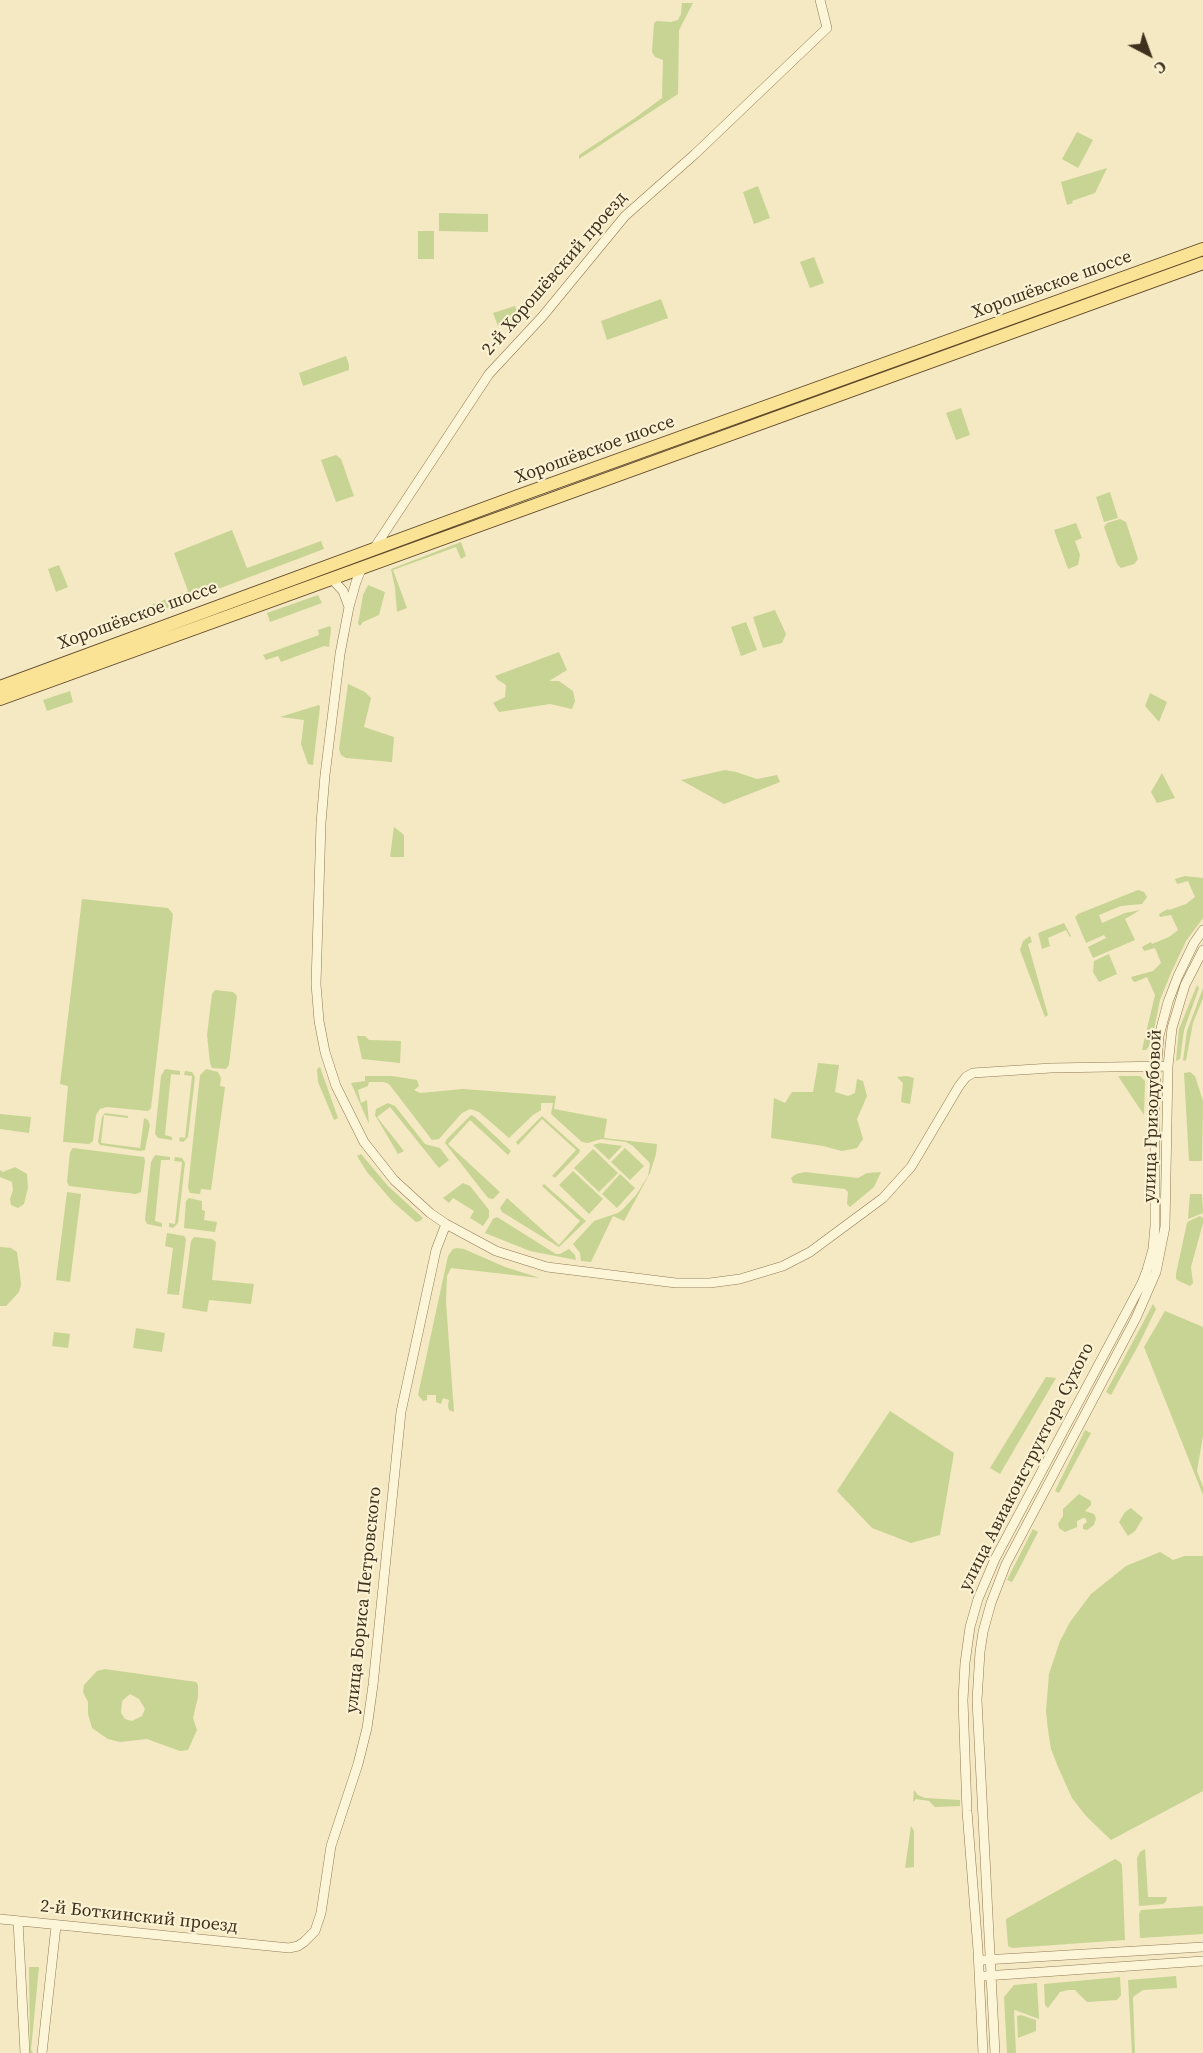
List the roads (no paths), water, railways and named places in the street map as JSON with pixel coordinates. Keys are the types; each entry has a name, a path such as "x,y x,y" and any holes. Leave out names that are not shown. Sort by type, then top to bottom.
{"main road":[{"name":"Хорошёвское шоссе","path":"0,687 1203,249"},
{"name":"Хорошёвское шоссе","path":"0,699 1203,263"}],"street":[{"name":"2-й Хорошёвский проезд","path":"820,0 827,28 695,154 625,216 542,317 489,374 361,568 349,607 340,654 322,814 316,984 319,1021 325,1052 336,1086 364,1142 394,1180 430,1213 446,1224 496,1251 547,1268 676,1283 710,1283 740,1279 783,1266 810,1252 883,1198 902,1178 915,1161 966,1077 973,1072 1156,1065"},
{"path":"347,559 356,561 361,568"},
{"path":"332,579 343,591 349,607"},
{"name":"улица Гризодубовой","path":"1153,1250 1156,1065 1159,1036 1168,1002 1182,967 1203,930"},
{"name":"улица Гризодубовой","path":"1150,1287 1162,1251 1165,1227 1168,1066 1172,1028 1185,985 1203,950"},
{"path":"1156,1065 1168,1066"},
{"name":"улица Бориса Петровского","path":"274,1948 298,1946 310,1937 318,1923 331,1846 365,1739 373,1685 400,1412 438,1242 446,1224"},
{"name":"улица Авиаконструктора Сухого","path":"983,2053 967,1811 963,1700 966,1649 984,1584 1142,1283 1153,1250"},
{"name":"улица Авиаконструктора Сухого","path":"995,2053 978,1709 983,1632 1006,1564 1150,1287"},
{"name":"2-й Боткинский проезд","path":"0,1919 274,1948"},
{"path":"18,1921 25,2053"},
{"path":"42,2053 57,1926"},
{"path":"978,1961 1203,1947"},
{"path":"979,1976 1203,1961"}]}
